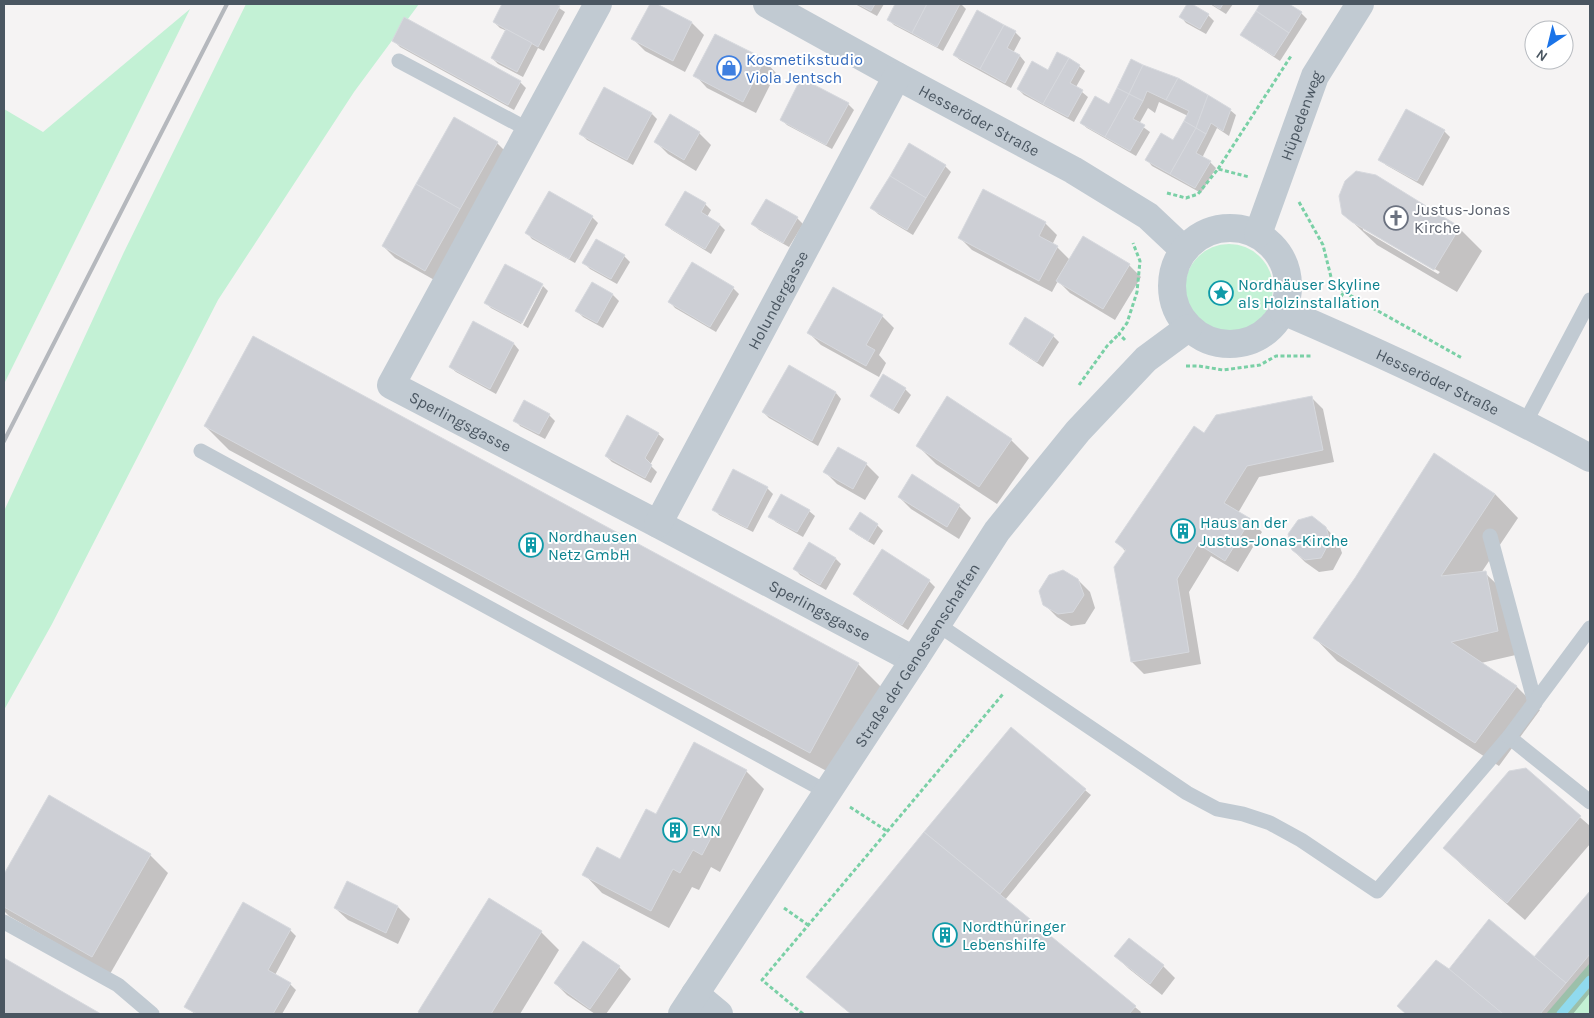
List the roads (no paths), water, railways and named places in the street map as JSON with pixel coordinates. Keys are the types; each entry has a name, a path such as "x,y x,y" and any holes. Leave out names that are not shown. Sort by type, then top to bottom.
{"street":[{"name":"Sperlingsgasse","path":"598,4 391,385 914,660"},
{"name":"Hüpedenweg","path":"1258,234 1314,76 1360,4"},
{"name":"Hesseröder Straße","path":"771,5 1073,170 1148,216 1183,250"},
{"name":"Holundergasse","path":"658,524 898,76"},
{"path":"1228,226 1244,228 1258,234 1275,248 1286,268 1288,297 1283,311 1274,324 1259,337 1235,344 1207,340 1188,328 1180,316 1171,293 1171,277 1178,258 1188,244 1206,232 1228,226"},
{"name":"Hesseröder Straße","path":"1283,311 1394,359 1525,423 1590,458"},
{"name":"Straße der Genossenschaften","path":"688,1004 997,531 1078,431 1146,359 1188,328"},
{"path":"688,1004 719,1014"}],"lane":[{"path":"399,61 529,130"},
{"path":"1525,423 1590,300"},
{"path":"201,451 827,792"},
{"path":"1490,536 1534,703"},
{"path":"937,624 1187,793 1217,810 1243,814 1270,823 1301,840 1377,891 1509,737 1590,628"},
{"path":"1509,737 1590,802"},
{"path":"4,922 118,985 152,1014"}],"waterway":[{"path":"1561,1014 1590,980"}],"railway":[{"path":"4,441 227,4"}],"place":[{"name":"Kosmetikstudio Viola Jentsch","path":"729,68"},
{"name":"Justus-Jonas Kirche","path":"1396,218"},
{"name":"Nordhäuser Skyline als Holzinstallation","path":"1221,293"},
{"name":"Haus an der Justus-Jonas-Kirche","path":"1183,531"},
{"name":"Nordhausen Netz GmbH","path":"531,545"},
{"name":"EVN","path":"675,830"},
{"name":"Nordthüringer Lebenshilfe","path":"945,935"}]}
